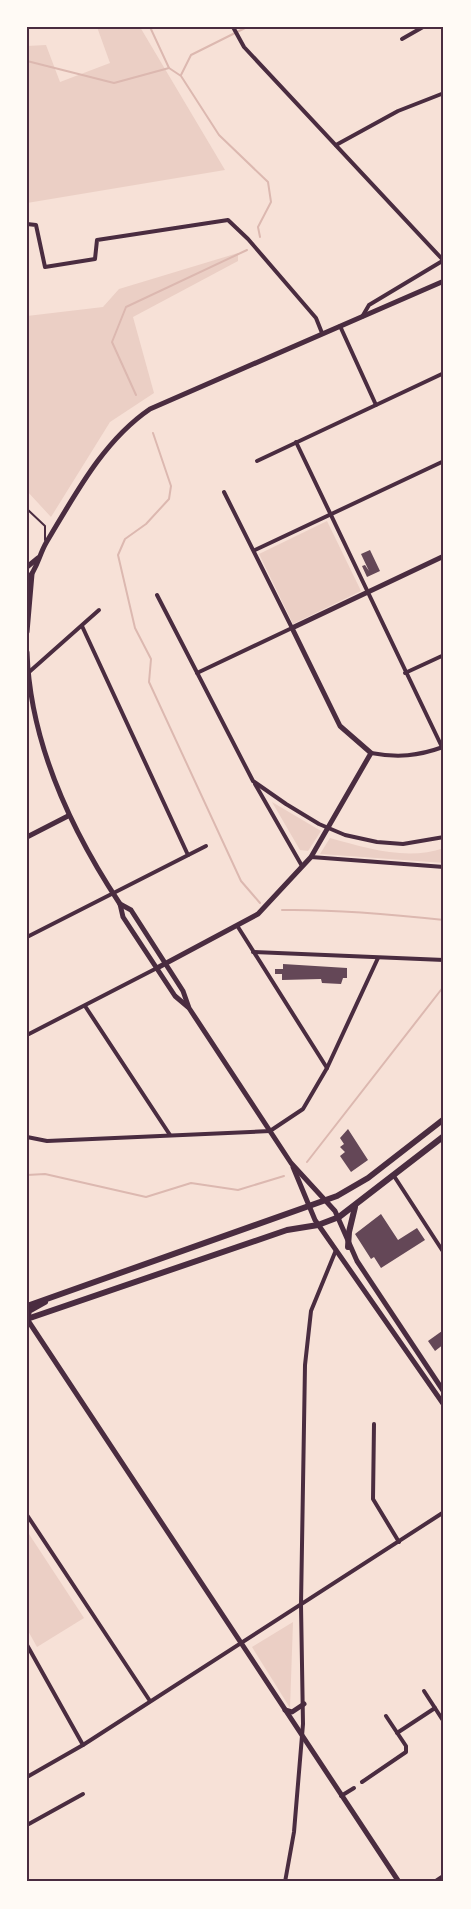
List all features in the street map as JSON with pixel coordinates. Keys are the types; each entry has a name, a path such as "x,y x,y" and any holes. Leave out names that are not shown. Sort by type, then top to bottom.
{"main road":[{"path":"27,580 46,543 106,449 128,424 150,409 444,280"},
{"path":"157,968 238,927 258,914 311,857 371,753 340,726 292,628 444,556"},
{"path":"27,567 39,557"},
{"path":"27,631 32,574"},
{"path":"27,602 30,608"},
{"path":"27,651 27,673 43,745 68,816 120,904 123,916 175,996 189,1008"},
{"path":"27,837 68,816"},
{"path":"120,904 131,910 183,992 189,1008 291,1163 339,1217 348,1247 444,1392"},
{"path":"27,1306 326,1201 368,1178 444,1119"},
{"path":"27,1319 287,1230 318,1225 339,1217 355,1207 444,1136"},
{"path":"291,1163 318,1225 444,1405"},
{"path":"348,1247 355,1207"},
{"path":"54,1296 29,1311 27,1319 399,1882"},
{"path":"284,1709 292,1712 304,1704"},
{"path":"435,1882 444,1876"}],"street":[{"path":"232,27 244,48 444,260 369,305 361,317"},
{"path":"402,39 423,27"},
{"path":"336,145 398,111 444,93"},
{"path":"27,224 36,225 45,267 95,259 97,240 228,220 248,239 316,318 322,333"},
{"path":"340,326 376,405"},
{"path":"256,461 444,373"},
{"path":"296,442 405,673 443,747 418,755 394,757 371,753"},
{"path":"255,550 444,461"},
{"path":"197,673 292,628 224,492"},
{"path":"157,595 253,781 303,866"},
{"path":"27,673 99,610"},
{"path":"82,626 188,855"},
{"path":"405,673 444,654"},
{"path":"253,781 281,802 329,828 374,841 403,844 444,837"},
{"path":"27,937 206,846"},
{"path":"311,857 444,867"},
{"path":"238,927 327,1068"},
{"path":"253,952 444,960"},
{"path":"27,1137 47,1141 270,1131 303,1109 327,1068 378,958"},
{"path":"27,1035 157,968"},
{"path":"85,1005 171,1135"},
{"path":"394,1176 444,1253"},
{"path":"285,1882 294,1832 303,1737 305,1365 311,1311 336,1248"},
{"path":"374,1424 373,1499 399,1542"},
{"path":"27,1777 83,1745 444,1512"},
{"path":"27,1515 150,1701"},
{"path":"27,1645 83,1745"},
{"path":"424,1691 444,1722"},
{"path":"397,1733 435,1708"},
{"path":"362,1782 406,1752 406,1746 386,1716"},
{"path":"341,1797 354,1788"},
{"path":"27,1825 83,1794"}],"lane":[{"path":"27,509 45,526 46,543"}],"shaded area":[{"path":"97,27 140,27 225,170 27,203 27,46 46,45 60,82 110,63"},
{"path":"238,253 238,261 133,317 154,393 110,422 51,517 27,491 27,316 103,307 119,289"},
{"path":"327,521 361,591 293,624 259,554"},
{"path":"272,802 321,831 308,851 300,850"},
{"path":"330,838 387,852 416,853 444,848 444,863 320,854"},
{"path":"27,1531 84,1618 37,1647 27,1629"},
{"path":"293,1622 290,1708 252,1647"}],"building":[{"path":"370,550 380,571 367,577 362,566 365,565 369,571 361,554"},
{"path":"283,964 347,968 347,978 343,978 341,984 322,983 321,979 282,980 282,974 275,974 275,969 283,969"},
{"path":"348,1129 368,1160 351,1172 340,1156 345,1152 340,1147 344,1144 340,1138"},
{"path":"381,1214 398,1240 417,1228 425,1240 381,1268 374,1257 371,1259 355,1234"},
{"path":"442,1331 444,1344 435,1351 428,1341"}],"waterway":[{"path":"150,27 169,68 181,76 219,135 268,182 271,202 258,227 260,237"},
{"path":"181,75 191,55 247,27"},
{"path":"27,61 114,83 169,68"},
{"path":"136,395 112,342 126,307 247,250"},
{"path":"153,433 171,486 169,499 146,524 125,539 118,555 135,628 151,659 149,682 241,881 260,903"},
{"path":"282,910 363,912 444,920"},
{"path":"307,1162 444,986"},
{"path":"27,1175 45,1174 146,1197 191,1183 238,1190 284,1176"}]}
